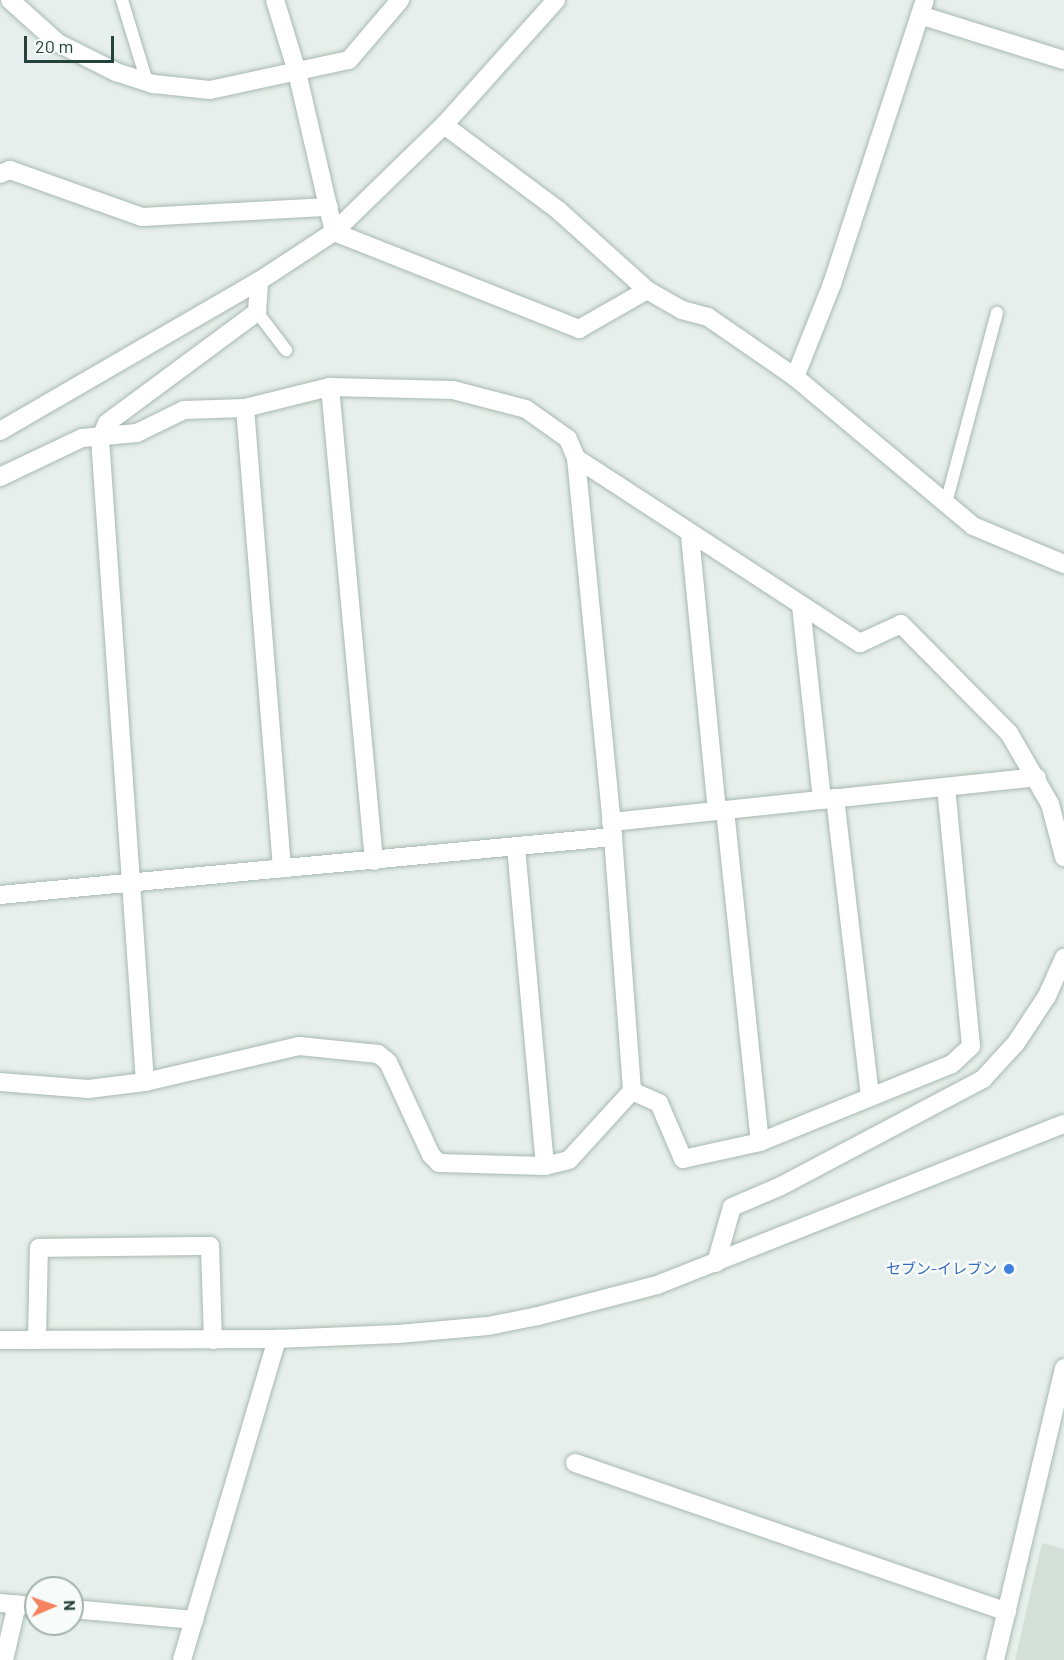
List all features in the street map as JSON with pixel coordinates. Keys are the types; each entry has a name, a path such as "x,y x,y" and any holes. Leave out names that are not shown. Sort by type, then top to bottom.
{"street":[{"path":"10,0 58,43 116,72 147,82 210,90 349,60 400,0"},
{"path":"275,0 297,72 334,232"},
{"path":"0,431 259,281 334,232 444,125 556,0"},
{"path":"795,377 832,284 922,8 1064,60"},
{"path":"444,125 558,210 647,290 682,310 708,317 795,377 973,526 1064,564"},
{"path":"0,174 9,170 142,217 329,207"},
{"path":"334,232 579,329 647,290"},
{"path":"145,1082 100,439 107,423 257,312 259,281"},
{"path":"0,477 82,438 100,439 137,433 184,410 245,408 330,387 453,390 526,409 568,439 576,458 612,830 632,1091 569,1160 545,1166 439,1163 431,1155 388,1062 378,1054 299,1046 145,1082 88,1089 0,1082"},
{"path":"330,387 374,861"},
{"path":"245,408 282,869"},
{"path":"576,458 690,536 860,643 901,624 1009,733 1037,777 1050,804 1064,857"},
{"path":"690,536 760,1142"},
{"path":"801,606 870,1097"},
{"path":"0,895 516,847 721,811 1037,777"},
{"path":"632,1091 659,1103 683,1159 760,1142 952,1064 971,1046 945,787"},
{"path":"516,847 545,1166"},
{"path":"716,1263 732,1207 781,1186 984,1079 1016,1043 1047,996 1064,958"},
{"path":"0,1340 277,1340 488,1326 594,1303 716,1263 1064,1124"},
{"path":"38,1340 39,1248 210,1246 213,1340"},
{"path":"182,1660 277,1340"},
{"path":"995,1660 1064,1368"},
{"path":"575,1463 1006,1612"},
{"path":"4,1660 9,1603 24,1605"},
{"path":"84,1610 195,1620"}],"lane":[{"path":"122,0 147,82"},
{"path":"257,312 286,350"},
{"path":"945,503 997,313"}],"shaded area":[{"path":"1042,1543 1064,1549 1064,1660 1015,1660"}],"place":[{"name":"セブン-イレブン","path":"1009,1269"}]}
